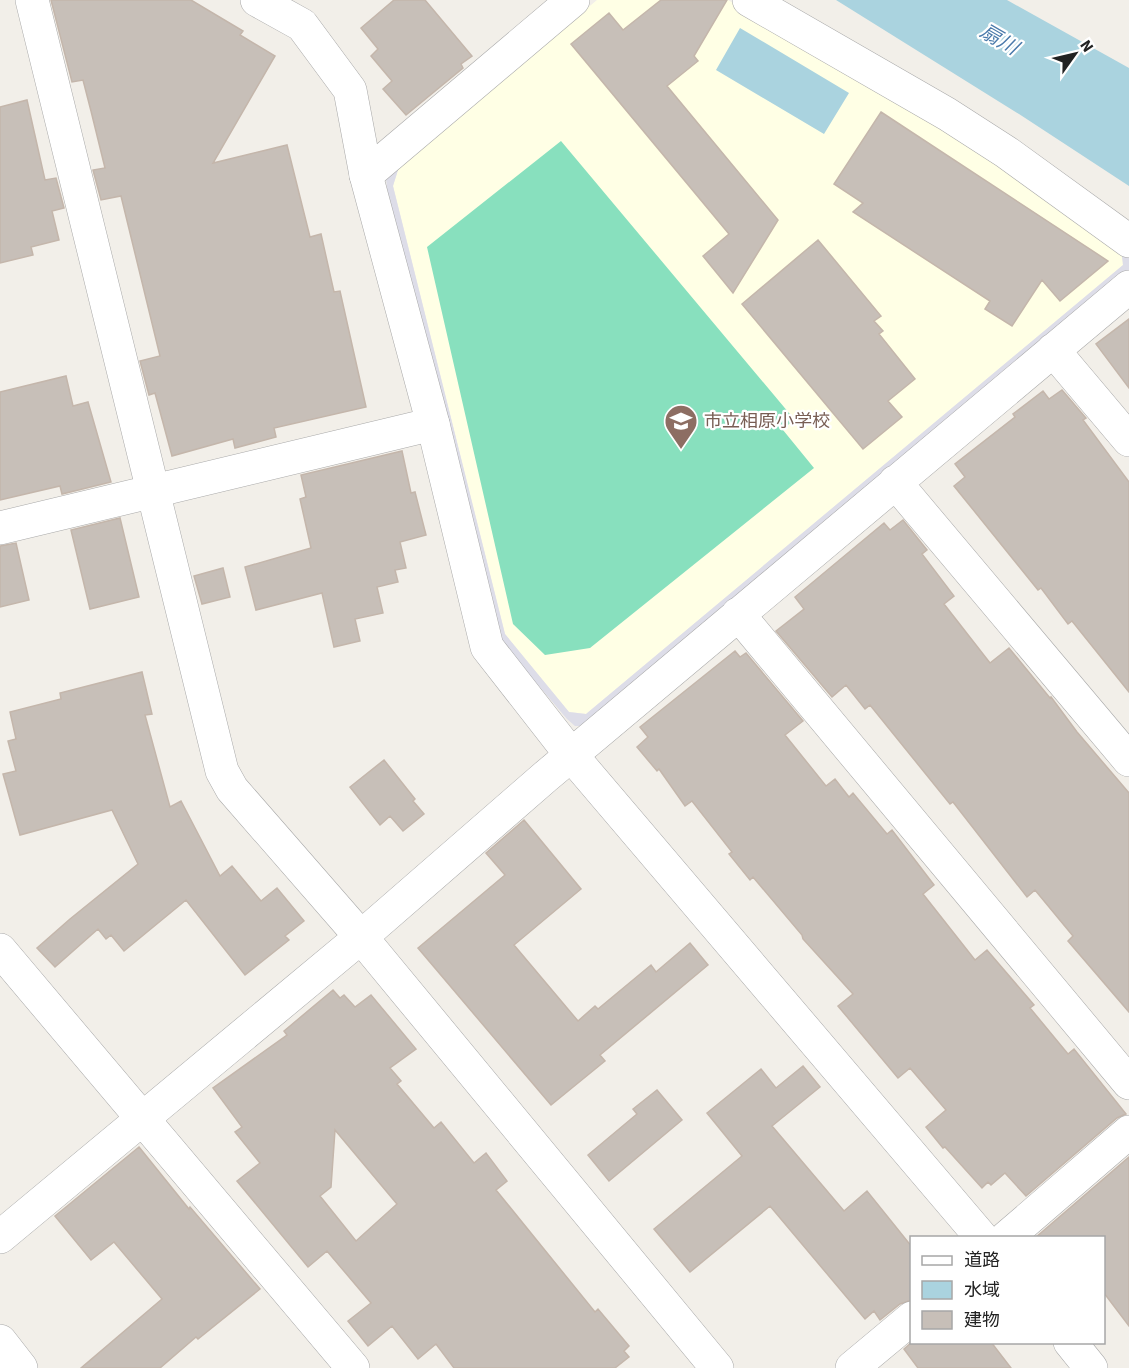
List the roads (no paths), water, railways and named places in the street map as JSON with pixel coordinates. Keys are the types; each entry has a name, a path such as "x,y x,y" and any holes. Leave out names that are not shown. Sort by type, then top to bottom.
{"street":[{"path":"32,0 222,771 232,789 361,937 717,1368"},
{"path":"257,0 302,25 350,90 366,175 433,424 487,647 572,756 980,1236"},
{"path":"366,175 573,0"},
{"path":"749,0 947,114 1006,152 1129,241"},
{"path":"0,1237 361,937 738,614 1129,287"},
{"path":"1053,350 1129,440"},
{"path":"0,528 433,424"},
{"path":"895,483 1129,760"},
{"path":"738,614 1129,1083"},
{"path":"0,950 353,1368"},
{"path":"1008,1236 1129,1132"},
{"path":"852,1368 910,1320"},
{"path":"0,1341 21,1368"},
{"path":"1072,1344 1091,1368"}],"water":[{"name":"扇川","path":"836,0 1007,0 1129,68 1129,186 1019,114"},
{"path":"740,28 849,93 824,134 716,70"}],"place":[{"name":"市立相原小学校","path":"681,450"}]}
